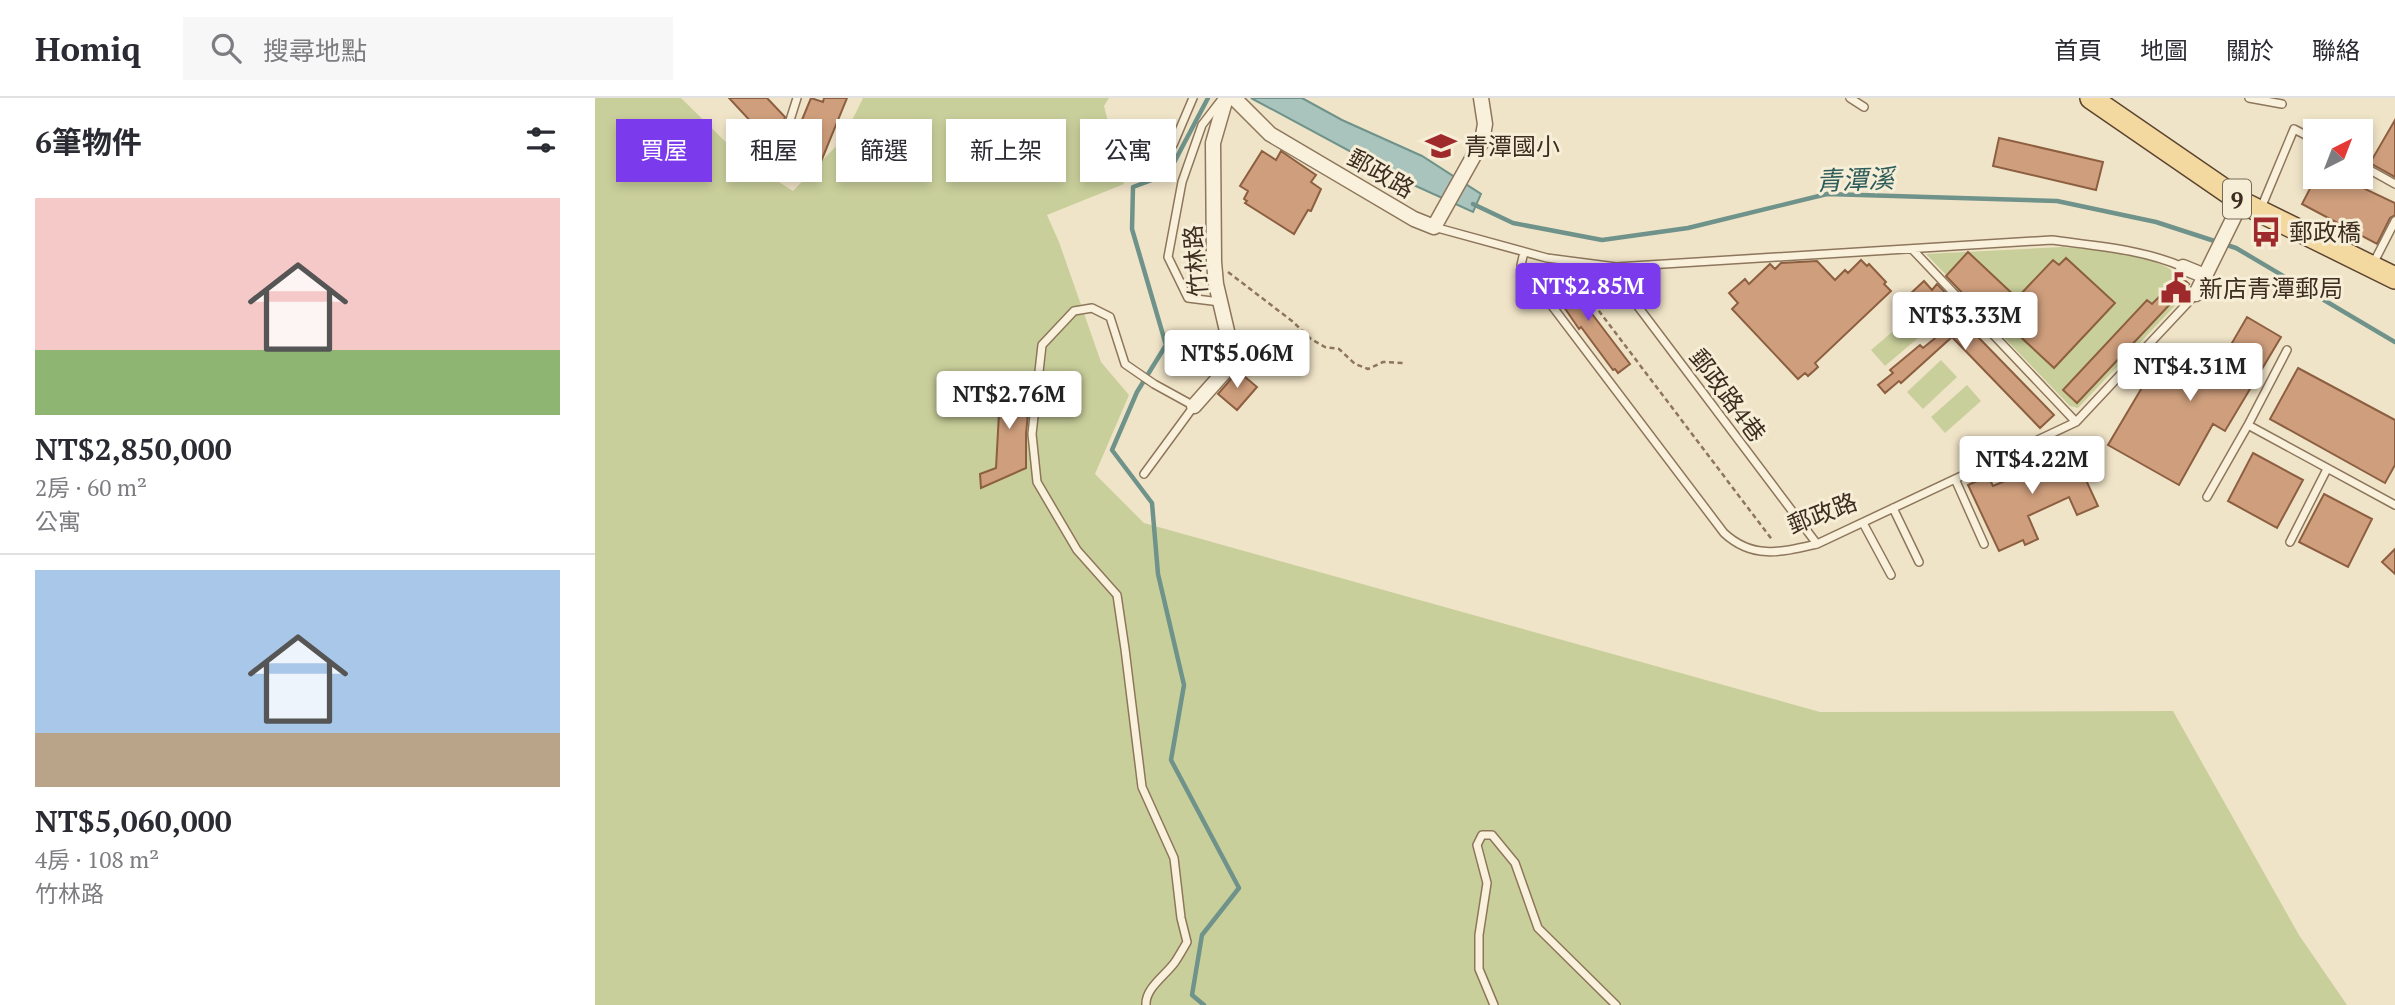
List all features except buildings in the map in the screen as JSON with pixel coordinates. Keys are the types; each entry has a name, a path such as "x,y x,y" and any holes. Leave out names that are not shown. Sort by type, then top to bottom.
{"main road":[{"name":"9","path":"2091,98 2246,210 2395,278"}],"street":[{"name":"竹林路","path":"1194,406 1234,361 1215,262 1213,143 1224,98"},
{"name":"郵政路","path":"1234,98 1270,134 1415,219 1434,227"},
{"path":"1434,227 1482,141 1485,124 1481,98"},
{"path":"2207,271 2246,210"},
{"name":"郵政路","path":"2183,267 2207,271 2196,294"}],"lane":[{"path":"790,119 797,98"},
{"path":"1176,138 1193,98"},
{"path":"1221,302 1188,298 1168,257 1182,182 1202,125 1224,98"},
{"path":"1850,98 1864,107"},
{"path":"2249,98 2282,104"},
{"path":"2246,210 2294,129 2303,134"},
{"path":"2373,172 2395,184"},
{"path":"2372,266 2395,221"},
{"name":"郵政路","path":"1434,227 1524,252 1566,261 1616,267 2052,240 2115,248 2168,260 2183,267"},
{"path":"1912,248 2076,422"},
{"name":"郵政路","path":"1524,252 1521,265 1724,533 1735,544 1746,549 1777,553 1817,544 2076,422 2196,294"},
{"name":"郵政路4巷","path":"1616,267 1615,276 1817,544"},
{"path":"1144,474 1194,406 1125,364 1110,317 1092,308 1075,311 1042,345 1032,434 1037,482 1077,550 1117,595 1142,787 1174,858 1181,918 1187,942 1174,964 1153,987 1146,999 1146,1005"},
{"path":"2207,498 2287,350"},
{"path":"2248,425 2395,505"},
{"path":"2290,542 2327,469"},
{"path":"1955,479 1984,544"},
{"path":"1893,508 1919,562"},
{"path":"1863,523 1891,575"},
{"path":"1494,1005 1479,968 1479,935 1487,883 1477,845 1482,835 1492,835 1515,863 1538,928 1616,1005"}],"path":[{"path":"1566,261 1565,267 1775,543 1777,553"},
{"path":"1215,262 1292,321 1311,339 1325,347 1339,349 1355,364 1368,369 1383,362 1404,363"}],"green space":[{"path":"595,98 681,98 702,119 616,119 616,182 712,182 712,128 726,142 726,182 779,182 793,191 802,182 822,182 822,161 836,146 836,182 932,182 932,119 853,119 863,98 1109,98 1104,106 1107,119 1080,119 1080,182 1124,184 1047,215 1101,362 1129,395 1095,474 1144,523 1820,712 2173,711 2299,935 2347,1005 595,1005"},
{"path":"2062,247 2108,251 2154,261 2180,276 2164,291 2173,300 2188,283 2189,291 2078,408 2070,406 1992,325 2000,316 2054,368 2070,351 2085,309 2098,321 2114,303 2066,258 2059,265 2053,260 2017,298 1969,252 1946,275 1926,254"},
{"path":"1904,322 1918,338 1885,366 1871,350"},
{"path":"1941,360 1957,377 1923,409 1907,392"},
{"path":"1967,385 1981,401 1945,433 1931,417"}],"water":[{"path":"1251,98 1302,98 1342,120 1422,156 1481,194 1473,212 1407,182"}],"waterway":[{"path":"1204,1005 1192,995 1202,935 1239,888 1171,760 1184,685 1158,574 1152,503 1112,450 1137,392 1166,345 1132,229 1133,187 1168,174 1208,98"},
{"name":"青潭溪","path":"1473,204 1513,223 1602,240 1688,228 1827,194 2057,201 2156,222 2236,248 2395,342"}],"place":[{"name":"青潭國小","path":"1441,146"},
{"name":"郵政橋","path":"2266,232"},
{"name":"新店青潭郵局","path":"2176,288"}]}
